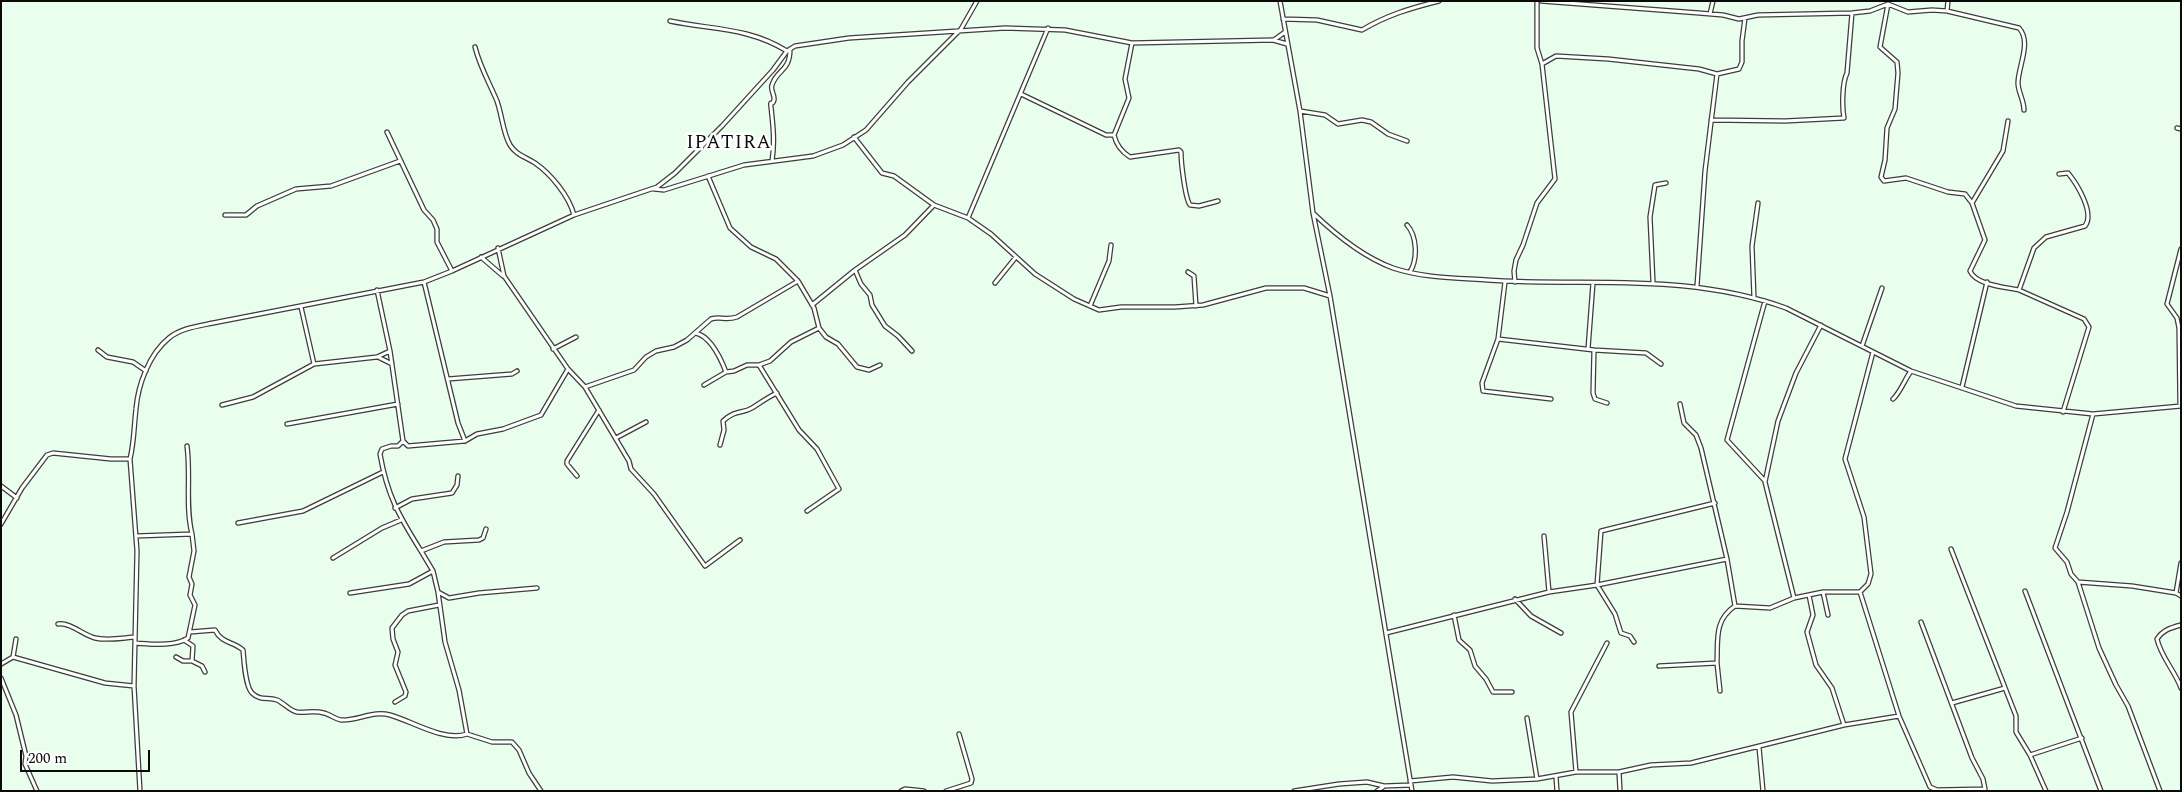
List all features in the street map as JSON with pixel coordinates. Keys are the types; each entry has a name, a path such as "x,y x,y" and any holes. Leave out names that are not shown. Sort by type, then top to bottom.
{"street":[{"path":"655,188 659,191 744,165 813,156 828,152 854,138 866,130 908,82 961,29 977,1"},
{"path":"1280,1 1300,111 1313,213 1330,296 1412,791"},
{"path":"1283,19 1317,20 1362,30 1387,16 1439,1"},
{"path":"1515,282 1514,270 1516,260 1537,203 1555,179 1542,64 1536,48 1539,1 1710,14 1739,19 1758,15 1852,13 1870,11 1888,4 1908,12 1947,11 2019,28 2023,32 2023,55 2018,81 2024,101 2024,110"},
{"path":"1710,14 1713,1"},
{"path":"1947,11 1948,1"},
{"path":"1888,4 1880,47 1897,62 1898,74 1895,108 1887,128 1882,180 1892,181 1906,178 1948,192 1965,194 1972,203 1985,240 1970,271 1977,279 2019,290 2084,320 2088,327 2063,412"},
{"path":"1711,120 1785,121 1844,118 1842,108 1843,81 1847,73 1852,13"},
{"path":"1542,64 1556,56 1608,59 1699,69 1717,74 1739,69 1742,62 1745,18"},
{"path":"670,21 718,30 730,28 746,32 788,49 816,42 961,29 1048,28 1087,33 1132,43 1273,40 1287,44"},
{"path":"968,218 1048,28"},
{"path":"1273,40 1285,32"},
{"path":"1132,43 1125,79 1128,98 1114,135 1115,141 1124,153 1130,157 1179,150 1181,152 1186,199 1190,205 1199,206 1218,201"},
{"path":"475,47 480,66 496,100 510,145 516,152 549,175 572,206 574,215"},
{"path":"772,161 774,148 771,107 774,100 771,88 775,78 786,68 790,56 788,49"},
{"path":"140,791 134,686 136,536 130,459 133,446 137,397 152,359 169,338 184,330 424,282 574,215 655,188 675,173 722,126 773,70 788,49"},
{"path":"1697,286 1705,171 1717,74"},
{"path":"1020,94 1106,135 1114,135"},
{"path":"1300,111 1325,115 1338,124 1362,120 1371,122 1388,134 1407,141"},
{"path":"1972,203 2003,151 2008,121"},
{"path":"387,132 424,210 433,220 437,229 437,242 452,271"},
{"path":"854,138 882,173 894,176 934,205 968,218 990,234 1035,274 1060,291 1099,310 1121,307 1196,306 1266,288 1304,288 1330,296"},
{"path":"225,215 246,215 257,206 296,189 331,186 400,161"},
{"path":"2019,290 2034,248 2046,237 2085,226 2088,222 2089,213 2074,180 2068,173 2059,174"},
{"path":"708,176 730,228 751,247 776,259 798,281 812,305 819,328 826,337 838,344 857,368 870,370 880,365"},
{"path":"1653,282 1650,217 1655,186 1666,183"},
{"path":"1754,298 1752,246 1758,203"},
{"path":"812,305 855,270 905,234 934,205"},
{"path":"1313,213 1357,249 1392,267 1410,272 1456,279 1505,282 1653,282 1697,286 1754,298 1799,313 1911,371 2016,406 2094,414 2180,406 2179,328 2177,318 2167,304 2181,249"},
{"path":"1407,225 1412,230 1415,253 1414,266 1410,272"},
{"path":"1090,306 1109,261 1111,245"},
{"path":"498,248 504,276"},
{"path":"481,257 504,276 554,349 585,387 629,461 631,469 654,494 705,566 740,540"},
{"path":"995,284 1016,257"},
{"path":"855,270 861,284 870,295 872,305 885,326 912,351"},
{"path":"1188,272 1194,276 1196,306"},
{"path":"585,387 634,370 646,357 656,351 674,347 696,333 711,319 726,320 737,317 798,281"},
{"path":"424,282 465,441"},
{"path":"1505,282 1498,339 1482,383 1483,391 1551,399"},
{"path":"1962,387 1987,282"},
{"path":"1588,349 1593,283"},
{"path":"1862,346 1882,288"},
{"path":"377,290 390,351 403,441 408,446 465,441 477,434 504,429 541,415 568,368"},
{"path":"1765,301 1727,440 1765,482"},
{"path":"301,306 314,364"},
{"path":"1794,598 1765,482 1778,421 1796,373 1821,325"},
{"path":"704,385 726,372 734,372 753,364 759,365 770,361 791,342 819,328"},
{"path":"696,333 704,336 709,342 726,372"},
{"path":"554,349 576,337"},
{"path":"1498,339 1594,350 1646,353 1661,364"},
{"path":"98,350 107,357 133,362 146,371"},
{"path":"1594,350 1593,393 1595,399 1607,404"},
{"path":"222,406 253,397 314,364 378,357 390,351"},
{"path":"1720,691 1717,662 1719,625 1725,612 1735,606 1770,608 1794,598 1823,592 1860,592 1868,584 1871,574 1864,517 1845,459 1873,352"},
{"path":"378,357 392,364"},
{"path":"759,365 799,430 816,449 839,488 807,511"},
{"path":"448,379 512,374 517,371"},
{"path":"1893,399 1911,371"},
{"path":"720,445 724,430 723,421 730,415 752,408 777,393"},
{"path":"287,424 398,404"},
{"path":"1680,404 1684,423 1696,435 1701,448 1715,503 1735,606"},
{"path":"577,476 567,464 567,461 600,410"},
{"path":"2094,414 2055,548 2067,562 2071,574 2078,582 2099,648 2128,706 2160,791"},
{"path":"616,438 646,422"},
{"path":"403,441 398,446 382,449 380,454 383,472 401,520 433,571 445,642 459,690 467,734"},
{"path":"135,643 162,644 184,640 190,632 195,604 190,595 192,584 190,577 194,551 189,522 190,494 187,446"},
{"path":"1,524 47,455 53,453 110,459 130,459"},
{"path":"238,523 303,510 383,472"},
{"path":"395,508 412,499 452,493 458,485 458,476"},
{"path":"1,486 17,498"},
{"path":"1634,642 1630,636 1621,632 1615,614 1597,586 1601,531 1715,503"},
{"path":"333,558 382,528 401,520"},
{"path":"421,551 444,542 478,540 483,538 486,529"},
{"path":"136,536 192,534"},
{"path":"1544,536 1549,592"},
{"path":"1951,549 2016,716 2016,732 2030,755 2046,791"},
{"path":"1386,633 1515,599 1549,592 1597,586 1727,559"},
{"path":"2176,593 2181,563"},
{"path":"350,593 409,584 433,571"},
{"path":"2078,582 2132,586 2176,593 2181,596"},
{"path":"438,592 449,598 479,593 537,588"},
{"path":"1823,592 1828,615"},
{"path":"1860,592 1899,716 1930,787 1937,790 1985,790 1983,779 1972,758 1921,622"},
{"path":"2025,592 2101,791"},
{"path":"1809,595 1812,615 1807,632 1816,666 1832,688 1844,725"},
{"path":"1515,599 1531,616 1561,633"},
{"path":"395,702 405,696 406,692 395,665 398,652 393,639 392,628 408,611 440,605"},
{"path":"1454,615 1459,640 1470,650 1475,666 1486,678 1493,692 1512,692"},
{"path":"58,624 66,624 81,633 97,639 135,637"},
{"path":"2181,625 2161,633 2157,639 2159,648 2176,675 2181,688"},
{"path":"190,632 215,630 223,641 238,645 243,650 245,674 252,694 262,699 280,701 295,712 317,711 339,720 356,719 372,714 389,714 426,729 461,736 467,734 492,742 512,742 519,750 529,773 541,791"},
{"path":"13,657 16,639"},
{"path":"184,640 193,646 192,661"},
{"path":"1576,772 1571,712 1607,643"},
{"path":"1,664 13,657 104,683 134,686"},
{"path":"176,657 202,666 205,672"},
{"path":"1659,666 1717,662"},
{"path":"1,678 16,715 26,756 25,764 37,791"},
{"path":"1952,703 2005,688"},
{"path":"1294,791 1367,782 1384,786 1453,777 1492,781 1556,777 1576,772 1619,772 1652,765 1691,763 1844,725 1899,716"},
{"path":"1527,718 1537,779"},
{"path":"946,791 971,783 972,779 959,734"},
{"path":"2030,755 2082,738"},
{"path":"1759,747 1763,791"},
{"path":"1619,772 1620,791"},
{"path":"1556,777 1557,791"},
{"path":"1377,791 1384,786"},
{"path":"901,791 905,788 924,791"}],"district":[{"name":"IPATIRA","path":"729,144"}]}
